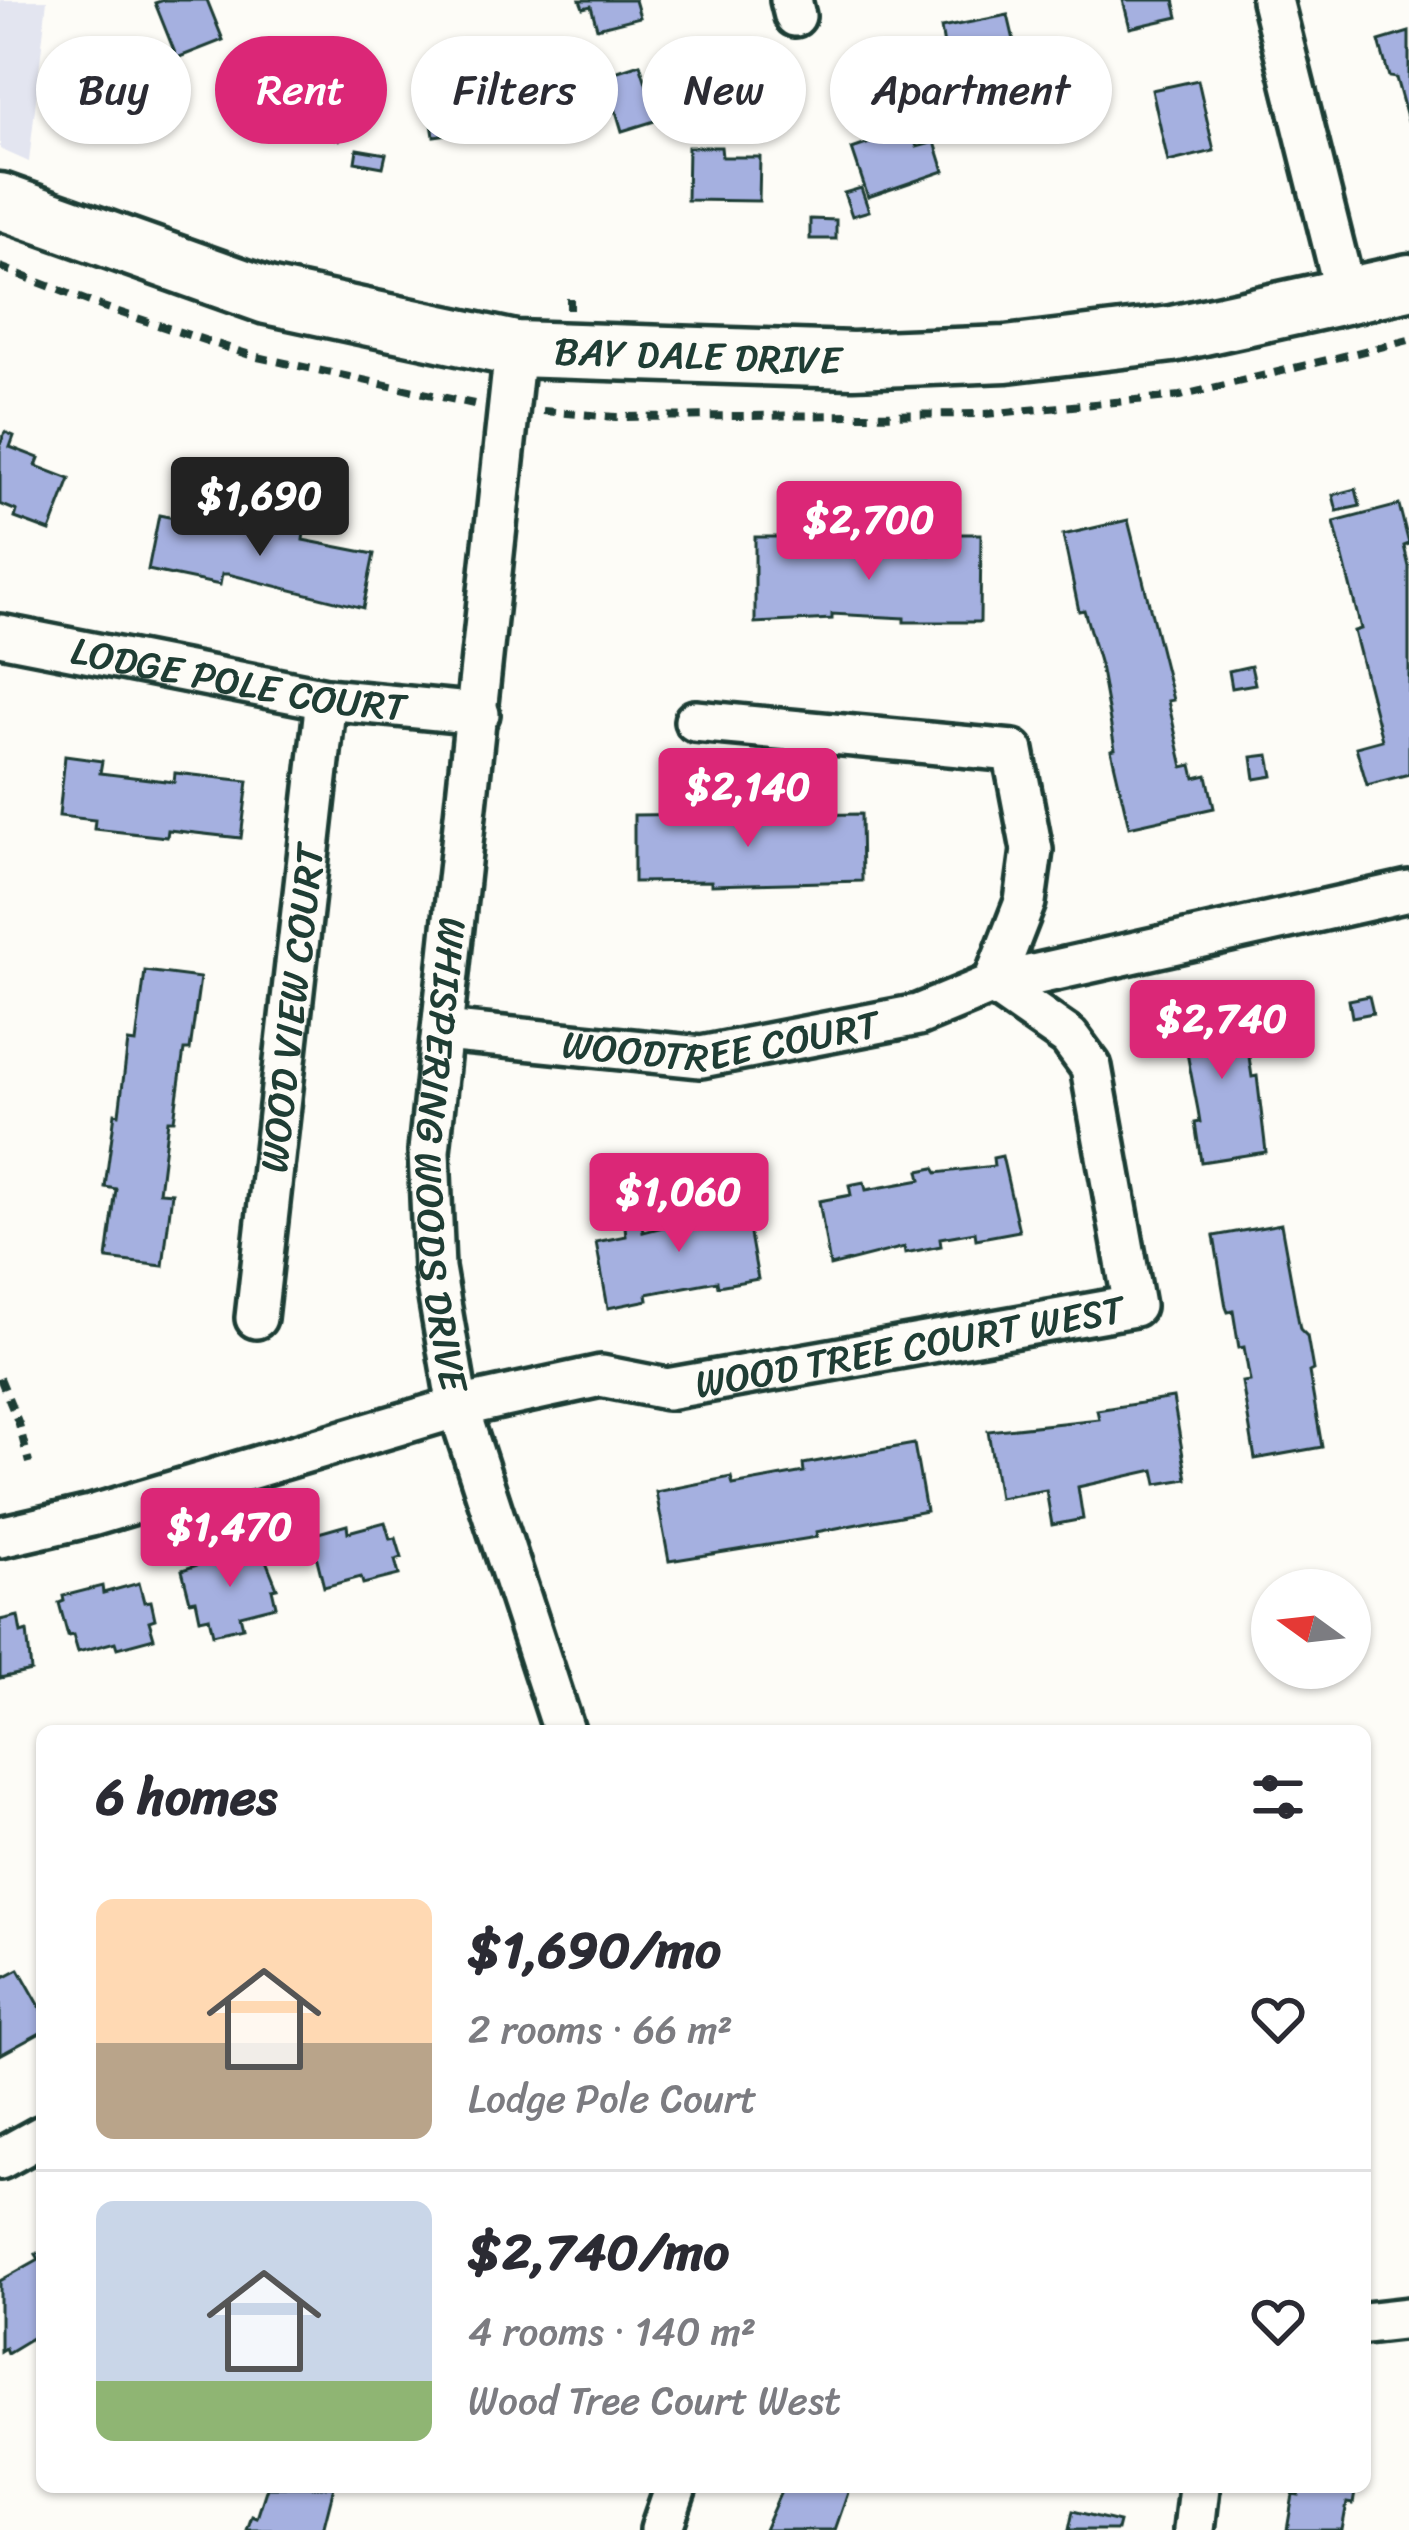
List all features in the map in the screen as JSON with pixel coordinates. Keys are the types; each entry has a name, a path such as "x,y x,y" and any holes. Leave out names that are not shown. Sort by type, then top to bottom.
{"street":[{"path":"1272,0 1346,296"},
{"name":"BAY DALE DRIVE","path":"0,201 267,296 515,349 854,360 1006,353 1172,334 1409,281"},
{"name":"WHISPERING WOODS DRIVE","path":"515,349 429,1151 434,1268 458,1407 562,1725"},
{"name":"LODGE POLE COURT","path":"0,635 326,700 478,714"},
{"name":"WOOD VIEW COURT","path":"256,1318 326,700"},
{"path":"695,721 1013,751 1032,850 1024,902 993,983"},
{"name":"WOODTREE COURT","path":"444,1031 701,1057 918,1015 993,983 1409,890"},
{"name":"WOOD TREE COURT WEST","path":"458,1407 601,1376 667,1389 1134,1306 1091,1067 1069,1037 993,983"},
{"path":"0,1537 91,1516 458,1407"},
{"path":"0,2159 36,2139"},
{"path":"1371,2322 1409,2318"},
{"path":"661,2530 674,2493"},
{"path":"1194,2530 1198,2493"}],"path":[{"path":"0,1378 29,1463"}],"shaded area":[{"path":"0,0 47,0 43,36 36,36 29,162 0,149"}],"building":[{"path":"207,0 221,36 191,53 191,36 168,36 155,3"},
{"path":"580,0 635,0 640,17 597,28 591,6 583,8"},
{"path":"1123,0 1174,0 1178,17 1130,28"},
{"path":"1008,15 1013,36 942,36 941,28"},
{"path":"1409,32 1409,125 1379,41"},
{"path":"640,64 642,70 642,125 622,131 618,118 618,71"},
{"path":"1198,80 1214,151 1168,162 1152,90"},
{"path":"866,144 936,144 944,171 868,197 852,149"},
{"path":"688,147 721,147 722,157 760,157 759,201 687,200"},
{"path":"357,149 386,154 383,167 355,162"},
{"path":"861,188 869,211 852,216 844,193"},
{"path":"810,219 836,220 836,239 810,239"},
{"path":"5,432 14,436 10,447 39,458 36,466 70,479 50,531 15,518 17,511 0,504 0,445"},
{"path":"1356,489 1360,506 1337,511 1333,495"},
{"path":"1399,505 1409,544 1404,546 1409,567 1409,774 1367,785 1356,747 1382,740 1354,631 1361,629 1334,522"},
{"path":"159,515 229,529 232,518 304,533 303,540 374,554 363,608 228,574 222,574 220,585 148,570"},
{"path":"1128,520 1173,700 1168,701 1183,767 1192,765 1195,778 1207,775 1214,808 1129,827 1111,750 1115,749 1100,665 1084,610 1079,611 1063,535"},
{"path":"946,534 981,534 980,622 904,622 904,618 832,614 832,619 755,623 755,537 787,537 787,546 802,546 802,556 830,556 830,551 930,555 930,546 947,546"},
{"path":"1251,666 1255,684 1232,688 1229,671"},
{"path":"1269,755 1273,776 1255,779 1252,757"},
{"path":"65,756 102,761 100,773 174,782 175,773 248,781 241,838 94,829 95,820 59,816"},
{"path":"713,814 712,823 861,814 862,881 634,882 634,815"},
{"path":"145,971 200,978 190,1050 184,1050 174,1120 168,1120 159,1192 172,1193 163,1266 107,1259 116,1189 105,1187 128,1042 136,1043"},
{"path":"1369,996 1373,1013 1352,1017 1349,1000"},
{"path":"1241,1003 1252,1077 1257,1076 1266,1152 1201,1162 1195,1123 1200,1122 1176,1012"},
{"path":"1002,1156 1019,1231 976,1239 975,1232 940,1238 941,1246 905,1253 904,1247 830,1266 819,1201 851,1195 849,1185 864,1182 866,1190 921,1180 919,1171 994,1166 993,1158"},
{"path":"743,1195 758,1279 647,1294 648,1300 608,1308 596,1242 626,1236 625,1226 642,1223 643,1232 698,1218 696,1212 712,1209 710,1201"},
{"path":"1281,1224 1300,1329 1307,1336 1322,1447 1255,1459 1242,1382 1250,1381 1244,1347 1239,1348 1233,1311 1226,1307 1214,1236"},
{"path":"1173,1398 1187,1479 1157,1484 1154,1470 1078,1487 1083,1519 1052,1525 1046,1490 999,1498 988,1431 1099,1419 1097,1410"},
{"path":"914,1444 926,1511 816,1532 817,1537 669,1561 656,1492 731,1477 733,1485 804,1472 803,1464"},
{"path":"385,1522 402,1558 395,1560 399,1575 363,1584 361,1577 324,1587 311,1535 347,1525 348,1532"},
{"path":"263,1553 277,1588 272,1589 276,1606 240,1615 243,1627 213,1634 209,1617 200,1619 196,1600 190,1601 182,1570 224,1556 226,1563"},
{"path":"139,1583 144,1602 151,1601 155,1619 149,1621 154,1638 78,1652 59,1603 63,1596 102,1586 103,1593"},
{"path":"18,1616 21,1633 27,1631 31,1671 0,1678 0,1620"},
{"path":"19,1969 36,1999 36,2035 0,2055 0,1979"},
{"path":"36,2261 36,2336 7,2353 5,2348 0,2351 0,2281"},
{"path":"265,2493 332,2493 323,2530 247,2530 252,2516 257,2518"},
{"path":"780,2493 848,2493 835,2530 764,2530"},
{"path":"1355,2493 1353,2504 1347,2503 1342,2530 1287,2530 1293,2495"},
{"path":"1073,2511 1119,2522 1117,2530 1069,2530"}]}
